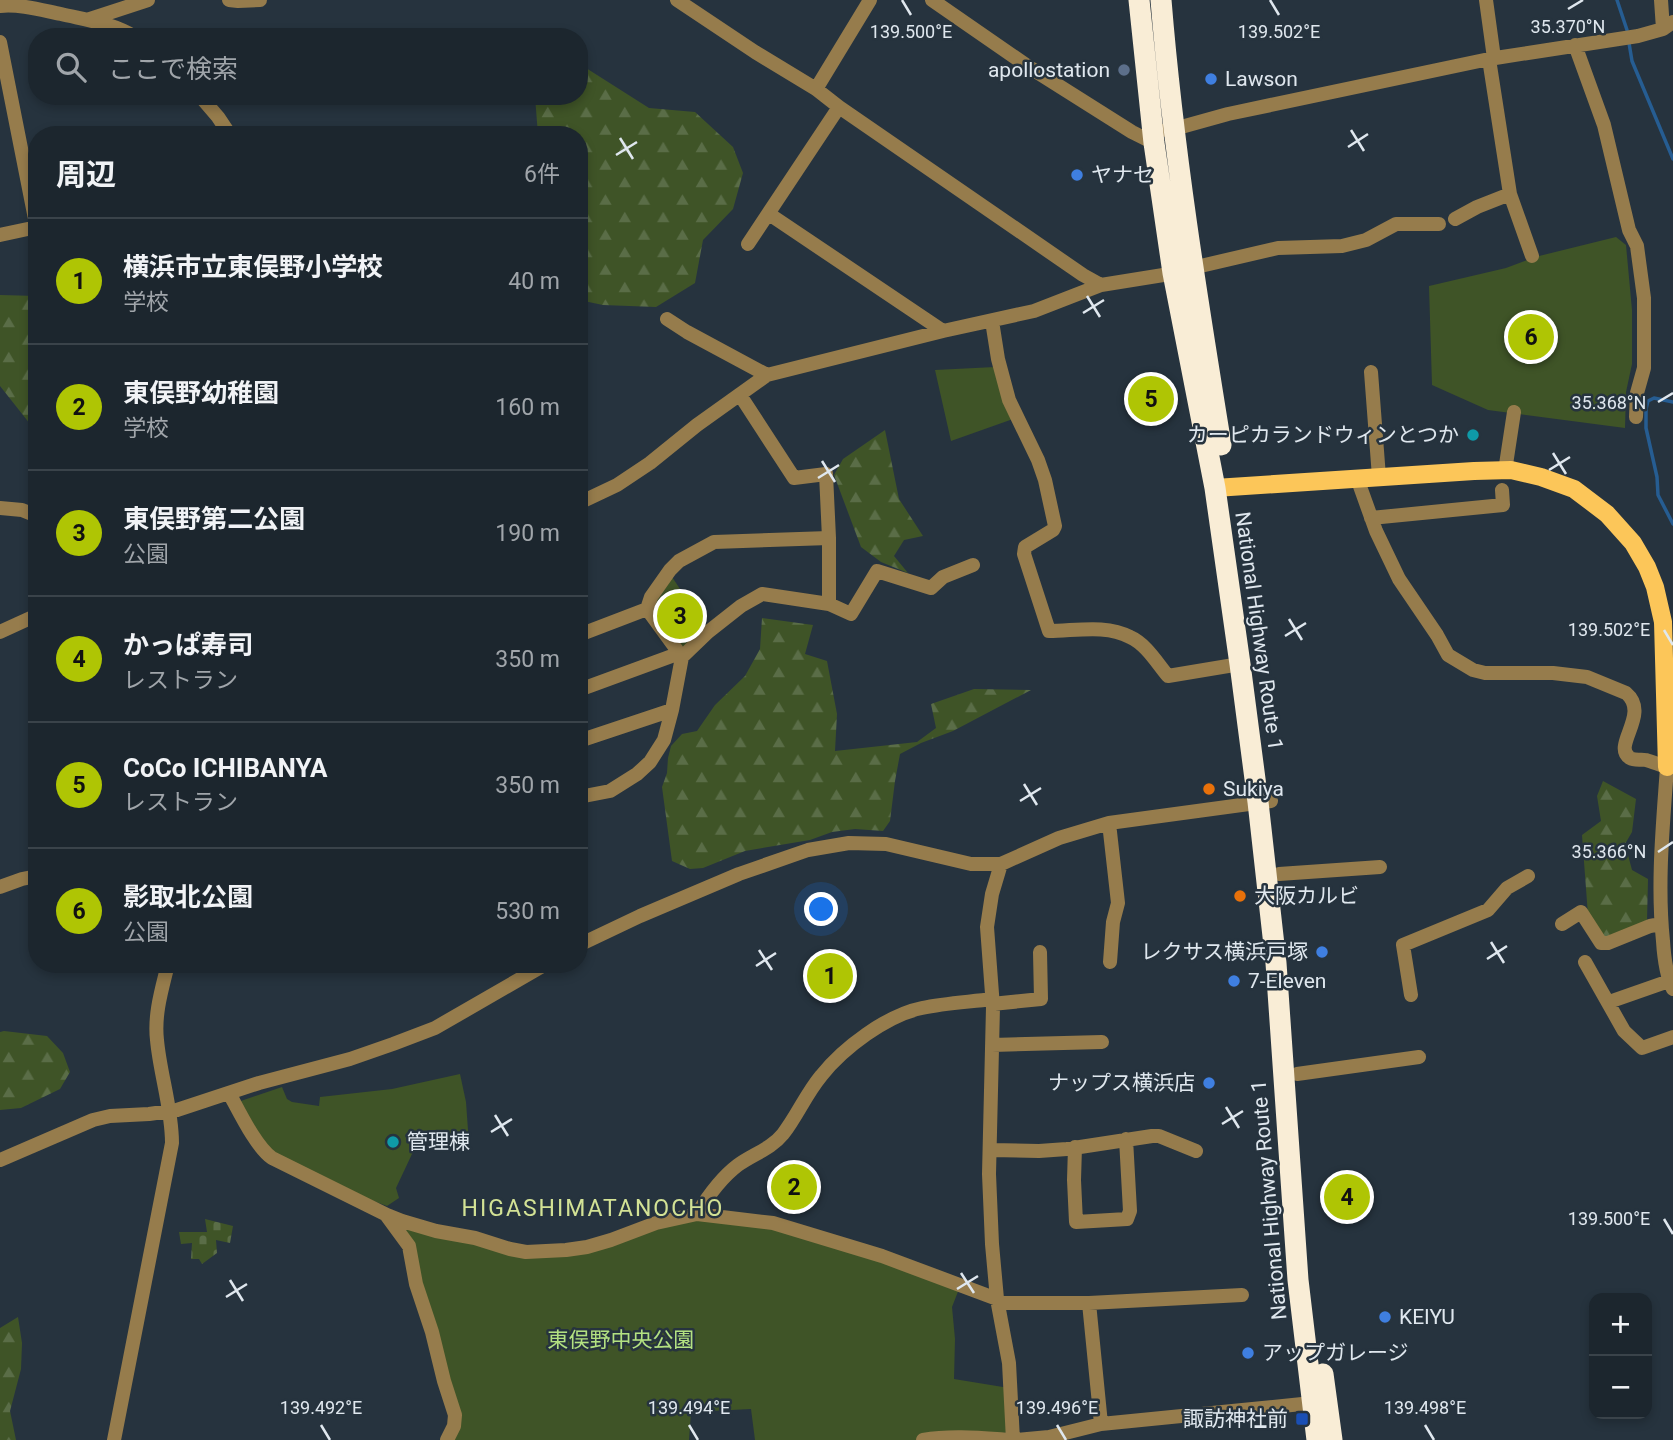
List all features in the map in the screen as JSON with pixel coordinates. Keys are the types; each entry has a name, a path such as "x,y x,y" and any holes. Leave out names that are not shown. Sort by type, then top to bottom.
{"highway":[{"name":"National Highway Route 1","path":"1139,0 1153,137 1186,271"},
{"name":"National Highway Route 1","path":"1161,0 1186,271 1221,488 1264,802 1295,1250 1317,1440"},
{"name":"National Highway Route 1","path":"1221,488 1240,664 1279,874 1297,1074 1310,1274 1332,1440"}],"main road":[{"path":"1221,488 1511,470 1574,489 1619,526 1633,543 1655,587 1662,622 1671,768"}],"street":[{"path":"89,20 148,0"},
{"path":"229,0 260,0"},
{"path":"677,0 816,89 1101,285"},
{"path":"816,89 870,0"},
{"path":"932,0 1029,67 1132,132 1153,137 1228,114 1491,58 1638,36 1668,26 1661,0"},
{"path":"1486,0 1491,58 1510,194 1532,256"},
{"path":"0,6 23,7 117,28"},
{"path":"0,42 28,182"},
{"path":"1575,45 1604,125 1629,230 1637,246 1644,298 1644,368 1637,393 1636,417"},
{"path":"208,105 224,126"},
{"path":"748,244 839,107"},
{"path":"1455,219 1510,194"},
{"path":"769,214 943,331"},
{"path":"588,499 617,485 650,463 697,425 767,375 1034,311 1101,285 1186,271 1278,248 1342,246 1366,240 1396,224 1439,224"},
{"path":"0,235 28,229"},
{"path":"667,319 767,375"},
{"path":"992,321 998,359 1009,400 1038,460 1051,500 1055,526 1053,530 1025,547 1024,554 1049,631 1101,629 1132,637 1168,676 1240,664"},
{"path":"1371,372 1379,477"},
{"path":"740,395 794,478 826,474 829,604"},
{"path":"1505,471 1514,412"},
{"path":"1357,478 1371,518 1399,579 1448,655 1473,670 1485,673 1553,673 1587,677 1626,693 1632,701 1634,718 1625,740 1625,752 1628,757 1636,760 1644,759 1671,768 1660,874 1661,924 1671,985 1609,1002"},
{"path":"1371,518 1503,505 1502,490"},
{"path":"0,508 28,512"},
{"path":"647,609 651,597 679,561 714,542 829,538"},
{"path":"588,687 681,655 741,606 762,594 829,604 850,614 877,570 931,588 943,577 973,565"},
{"path":"588,632 647,609"},
{"path":"588,794 610,790 637,774 650,762 664,740 681,655 647,609"},
{"path":"0,632 28,619"},
{"path":"588,738 672,710"},
{"path":"588,941 739,874 808,850 849,843 886,844 971,864 1001,864 1059,838 1109,823 1264,802"},
{"path":"1109,823 1118,903 1113,922 1110,962"},
{"path":"1001,864 987,927 992,1001 989,1174 997,1301 1009,1363 1013,1440"},
{"path":"1279,874 1380,867"},
{"path":"1411,995 1403,945 1488,910 1507,888 1528,876"},
{"path":"0,887 28,878"},
{"path":"1562,924 1581,912 1601,943 1608,943 1661,924"},
{"path":"697,1214 707,1198 739,1164 774,1143 783,1134 820,1076 852,1046 892,1018 921,1008 1041,999 1040,952"},
{"path":"1585,962 1624,1031 1642,1048 1673,1037"},
{"path":"114,1440 172,1143 170,1111 161,1076 156,1024 166,973"},
{"path":"0,1160 93,1120 187,1107 350,1059 435,1028 530,973"},
{"path":"992,1045 1102,1042"},
{"path":"1297,1074 1419,1057"},
{"path":"229,1093 257,1144 264,1153 285,1165 387,1215 436,1231 475,1238 510,1249 545,1252 587,1247 656,1223 697,1214 773,1223 882,1256 997,1301 1089,1303 1242,1295"},
{"path":"990,1150 1039,1151 1159,1136 1196,1151"},
{"path":"1075,1147 1076,1222 1127,1219 1130,1212 1126,1139"},
{"path":"387,1215 409,1246 416,1284 455,1415 454,1426 447,1440"},
{"path":"1089,1303 1101,1424"},
{"path":"923,1440 954,1437 1013,1440 1085,1434 1101,1424 1312,1403"}],"green space":[{"path":"588,69 649,108 695,112 733,147 743,173 733,209 703,240 695,283 656,307 588,302 588,126 537,126 536,105 588,105"},
{"path":"1616,237 1626,245 1632,310 1632,364 1626,392 1625,428 1488,410 1432,385 1429,286 1506,268 1535,257"},
{"path":"0,295 28,296 28,421 0,386"},
{"path":"995,367 1013,419 951,441 935,370"},
{"path":"885,430 899,499 923,536 904,540 894,556 908,573 881,562 861,547 834,475 843,459"},
{"path":"670,574 707,629 689,646 682,646 652,603"},
{"path":"762,618 813,625 805,654 827,661 837,714 835,751 917,742 936,728 931,704 974,689 1031,690 953,731 900,754 890,821 883,831 855,829 832,832 810,840 745,851 703,868 690,869 672,861 662,787 671,746 682,734 697,731 715,705 745,676 760,649"},
{"path":"1603,781 1636,799 1632,832 1625,844 1632,870 1648,879 1647,921 1603,939 1588,915 1582,835 1601,821 1597,796"},
{"path":"0,1032 47,1036 63,1053 70,1072 60,1089 21,1108 0,1110"},
{"path":"460,1074 466,1102 469,1144 428,1134 420,1137 396,1188 399,1198 387,1206 319,1181 272,1158 235,1103 282,1087 287,1099 292,1102 319,1106 320,1097 392,1089"},
{"name":"東俣野中央公園","path":"697,1214 760,1220 959,1289 952,1307 955,1339 954,1379 1009,1388 1014,1432 923,1440 755,1440 751,1409 691,1412 689,1440 447,1440 454,1426 402,1221 545,1252"},
{"path":"205,1219 233,1226 230,1243 216,1240 217,1253 202,1264 199,1259 191,1259 192,1243 181,1244 179,1232 207,1232"},
{"path":"18,1317 22,1343 21,1369 10,1411 16,1440 0,1440 0,1328"}],"waterway":[{"path":"1617,0 1627,30"},
{"path":"1629,43 1632,61 1673,159"},
{"path":"1673,402 1654,398 1648,401 1646,409 1646,428 1657,477 1658,495 1673,524"}],"place":[{"name":"apollostation","path":"1124,70"},
{"name":"Lawson","path":"1211,79"},
{"name":"ヤナセ","path":"1077,175"},
{"name":"影取北公園","path":"1531,337"},
{"name":"CoCo ICHIBANYA","path":"1151,399"},
{"name":"カーピカランドウィンとつか","path":"1473,435"},
{"name":"東俣野第二公園","path":"680,616"},
{"name":"Sukiya","path":"1209,789"},
{"name":"大阪カルビ","path":"1240,896"},
{"name":"レクサス横浜戸塚","path":"1322,952"},
{"name":"横浜市立東俣野小学校","path":"830,976"},
{"name":"7-Eleven","path":"1234,981"},
{"name":"ナップス横浜店","path":"1209,1083"},
{"name":"管理棟","path":"393,1142"},
{"name":"東俣野幼稚園","path":"794,1187"},
{"name":"かっぱ寿司","path":"1347,1197"},
{"name":"KEIYU","path":"1385,1317"},
{"name":"アップガレージ","path":"1248,1353"},
{"name":"諏訪神社前","path":"1302,1419"}],"district":[{"name":"HIGASHIMATANOCHO","path":"593,1208"}]}
